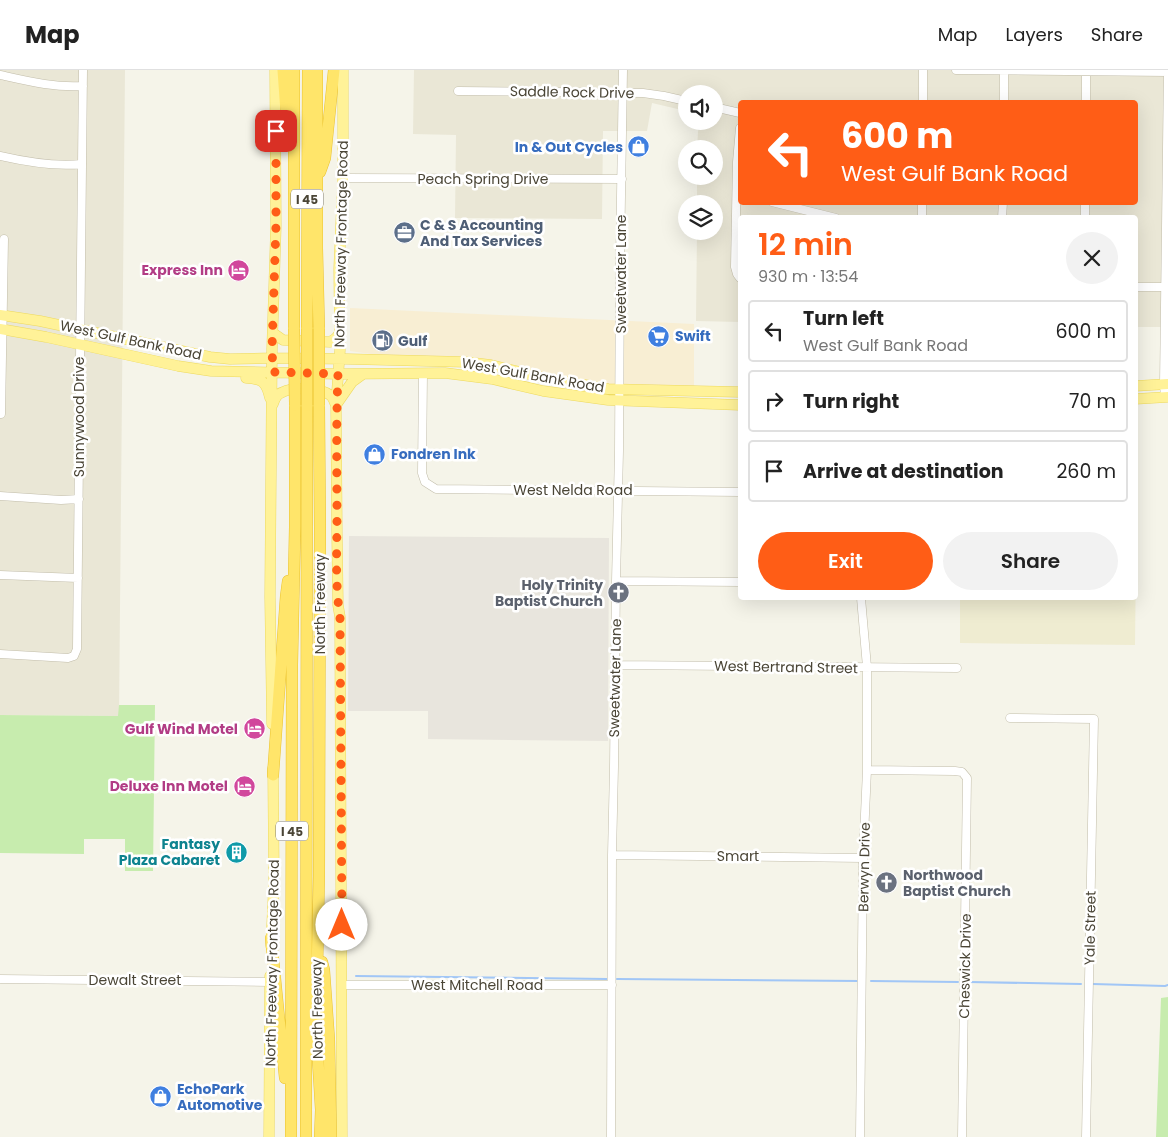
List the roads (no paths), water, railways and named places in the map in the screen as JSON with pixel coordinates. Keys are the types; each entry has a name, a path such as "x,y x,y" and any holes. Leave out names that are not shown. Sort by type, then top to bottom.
{"highway":[{"path":"283,70 294,207"},
{"name":"North Freeway","path":"291,1136 292,665 296,527 294,70"},
{"name":"North Freeway","path":"308,70 313,329 320,405 320,727 316,1026 321,1110 320,1137"},
{"name":"North Freeway","path":"306,1137 307,404 313,329 317,180 317,70"},
{"path":"317,180 325,158 334,70"},
{"path":"273,775 286,596 296,527"},
{"path":"271,938 291,1136"},
{"path":"317,938 324,970 329,1039 331,1137"}],"main road":[{"name":"North Freeway Frontage Road","path":"270,1137 270,982 274,882 270,597 276,225 275,70"},
{"name":"North Freeway Frontage Road","path":"342,1137 340,617 338,605 336,405 340,333 343,70"},
{"name":"West Gulf Bank Road","path":"1,315 40,321 210,357 230,359 273,358 466,362 562,382 608,389 619,395 738,405"},
{"name":"West Gulf Bank Road","path":"1,329 211,372 469,375 543,391 592,398 619,395 738,392"},
{"path":"273,333 282,340 330,342 340,333"},
{"path":"178,366 180,351"},
{"path":"272,406 275,398 280,393 287,390 300,389 322,391 329,394 336,405 352,382 366,373 370,360"},
{"path":"233,372 243,378 256,379 263,382 268,389 272,406"},
{"path":"1138,386 1166,384"},
{"path":"1138,399 1166,397"}],"street":[{"name":"Sunnywood Drive","path":"0,654 68,658 74,656 77,649 83,70"},
{"name":"Sweetwater Lane","path":"611,1137 612,855 623,70"},
{"path":"923,70 923,100"},
{"path":"956,70 1168,72 1166,397"},
{"path":"1004,70 1004,100"},
{"path":"1086,71 1086,100"},
{"path":"0,75 44,84 83,86"},
{"name":"Saddle Rock Drive","path":"458,91 623,92 643,93 678,99"},
{"path":"723,109 738,113"},
{"path":"738,151 735,267 738,275"},
{"path":"0,156 37,163 82,164"},
{"name":"Peach Spring Drive","path":"343,178 622,179"},
{"path":"784,205 824,215"},
{"path":"1,414 1,315 4,239"},
{"path":"1138,287 1167,287"},
{"name":"West Nelda Road","path":"423,373 422,473 425,482 436,489 738,492"},
{"path":"0,496 61,500 79,499"},
{"path":"0,575 78,578"},
{"path":"616,581 738,582"},
{"name":"Berwyn Drive","path":"860,600 867,668 867,770 863,858 860,1137"},
{"name":"West Bertrand Street","path":"615,665 957,668"},
{"name":"Yale Street","path":"1010,718 1094,719 1086,1137"},
{"name":"Cheswick Drive","path":"867,770 955,771 962,772 966,778 962,1137"},
{"name":"Smart","path":"612,855 863,858"},
{"name":"Dewalt Street","path":"0,979 270,982"},
{"name":"West Mitchell Road","path":"342,985 612,985"}],"waterway":[{"path":"356,976 607,979"},
{"path":"617,979 859,981"},
{"path":"871,981 958,982"},
{"path":"969,982 1081,984"},
{"path":"1093,984 1168,985"}],"place":[{"name":"In & Out Cycles","path":"639,147"},
{"name":"C & S Accounting And Tax Services","path":"404,233"},
{"name":"Express Inn","path":"239,270"},
{"name":"Swift","path":"659,336"},
{"name":"Gulf","path":"382,341"},
{"name":"Fondren Ink","path":"375,454"},
{"name":"Holy Trinity Baptist Church","path":"619,593"},
{"name":"Gulf Wind Motel","path":"254,729"},
{"name":"Deluxe Inn Motel","path":"244,786"},
{"name":"Fantasy Plaza Cabaret","path":"236,852"},
{"name":"Northwood Baptist Church","path":"887,883"},
{"name":"EchoPark Automotive","path":"161,1097"}]}
